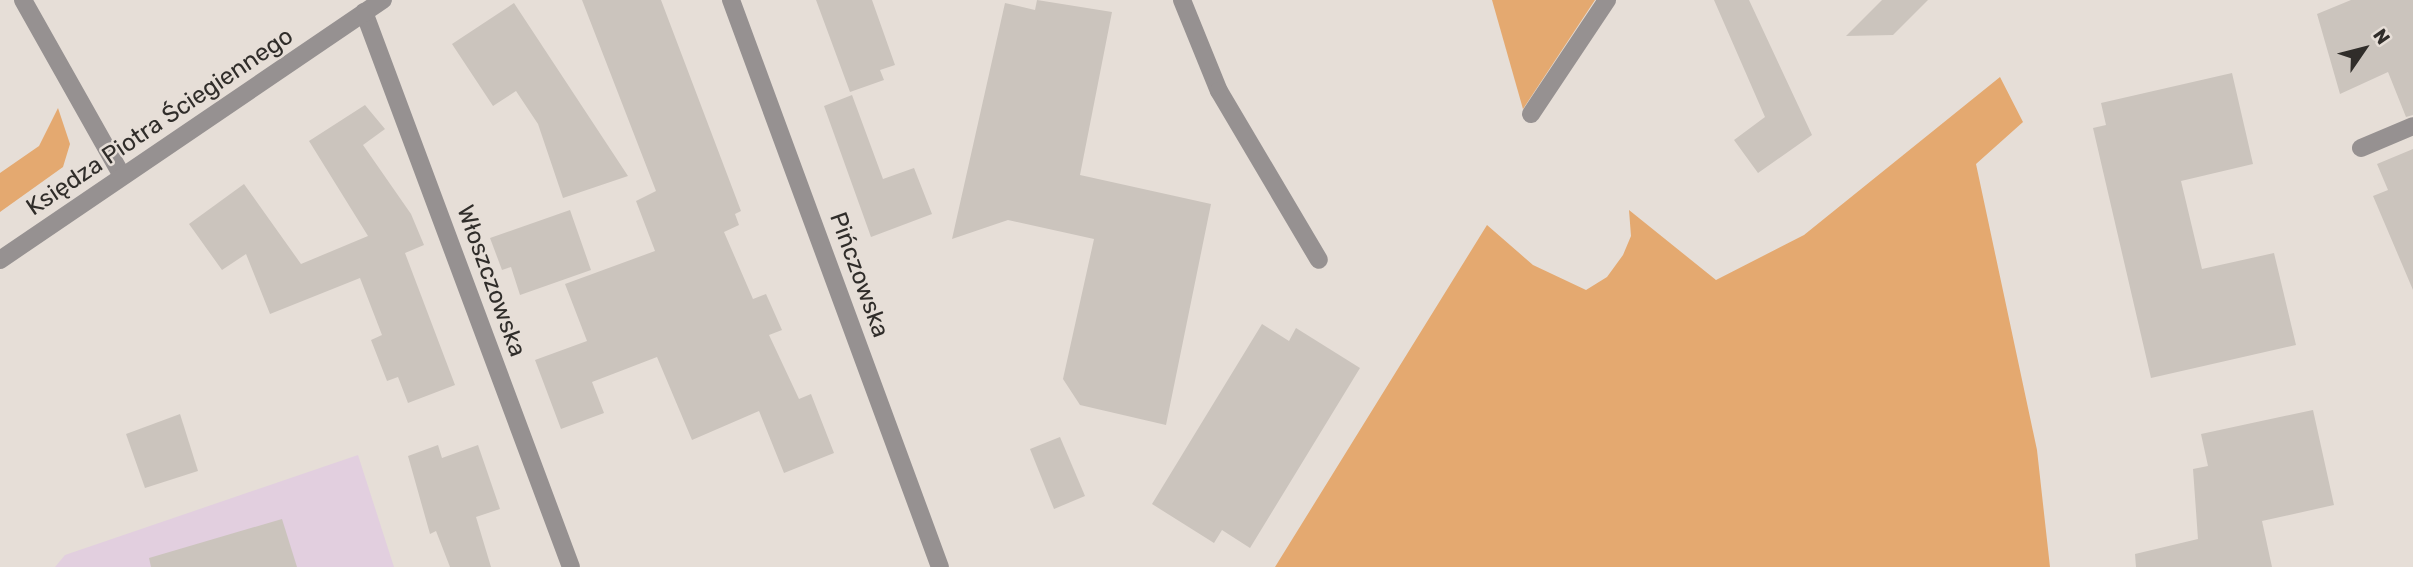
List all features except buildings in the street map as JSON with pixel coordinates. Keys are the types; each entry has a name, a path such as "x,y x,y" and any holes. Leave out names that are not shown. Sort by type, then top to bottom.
{"street":[{"path":"23,0 122,176"},
{"name":"Księdza Piotra Ściegiennego","path":"0,260 383,0"},
{"name":"Pińczowska","path":"731,0 940,567"},
{"path":"1182,0 1219,91 1320,260"},
{"path":"1531,114 1607,0"},
{"name":"Włoszczowska","path":"364,12 571,567"},
{"path":"2361,148 2413,126"}],"shaded area":[{"path":"1492,0 1595,0 1523,109"},
{"path":"2000,77 2023,122 1976,164 2037,450 2050,567 1275,567 1487,225 1533,265 1586,290 1607,277 1623,255 1631,236 1629,210 1716,280 1804,235"},
{"path":"58,108 70,144 63,167 0,212 0,173 39,146"},
{"path":"358,455 394,567 55,567 65,555"}]}
